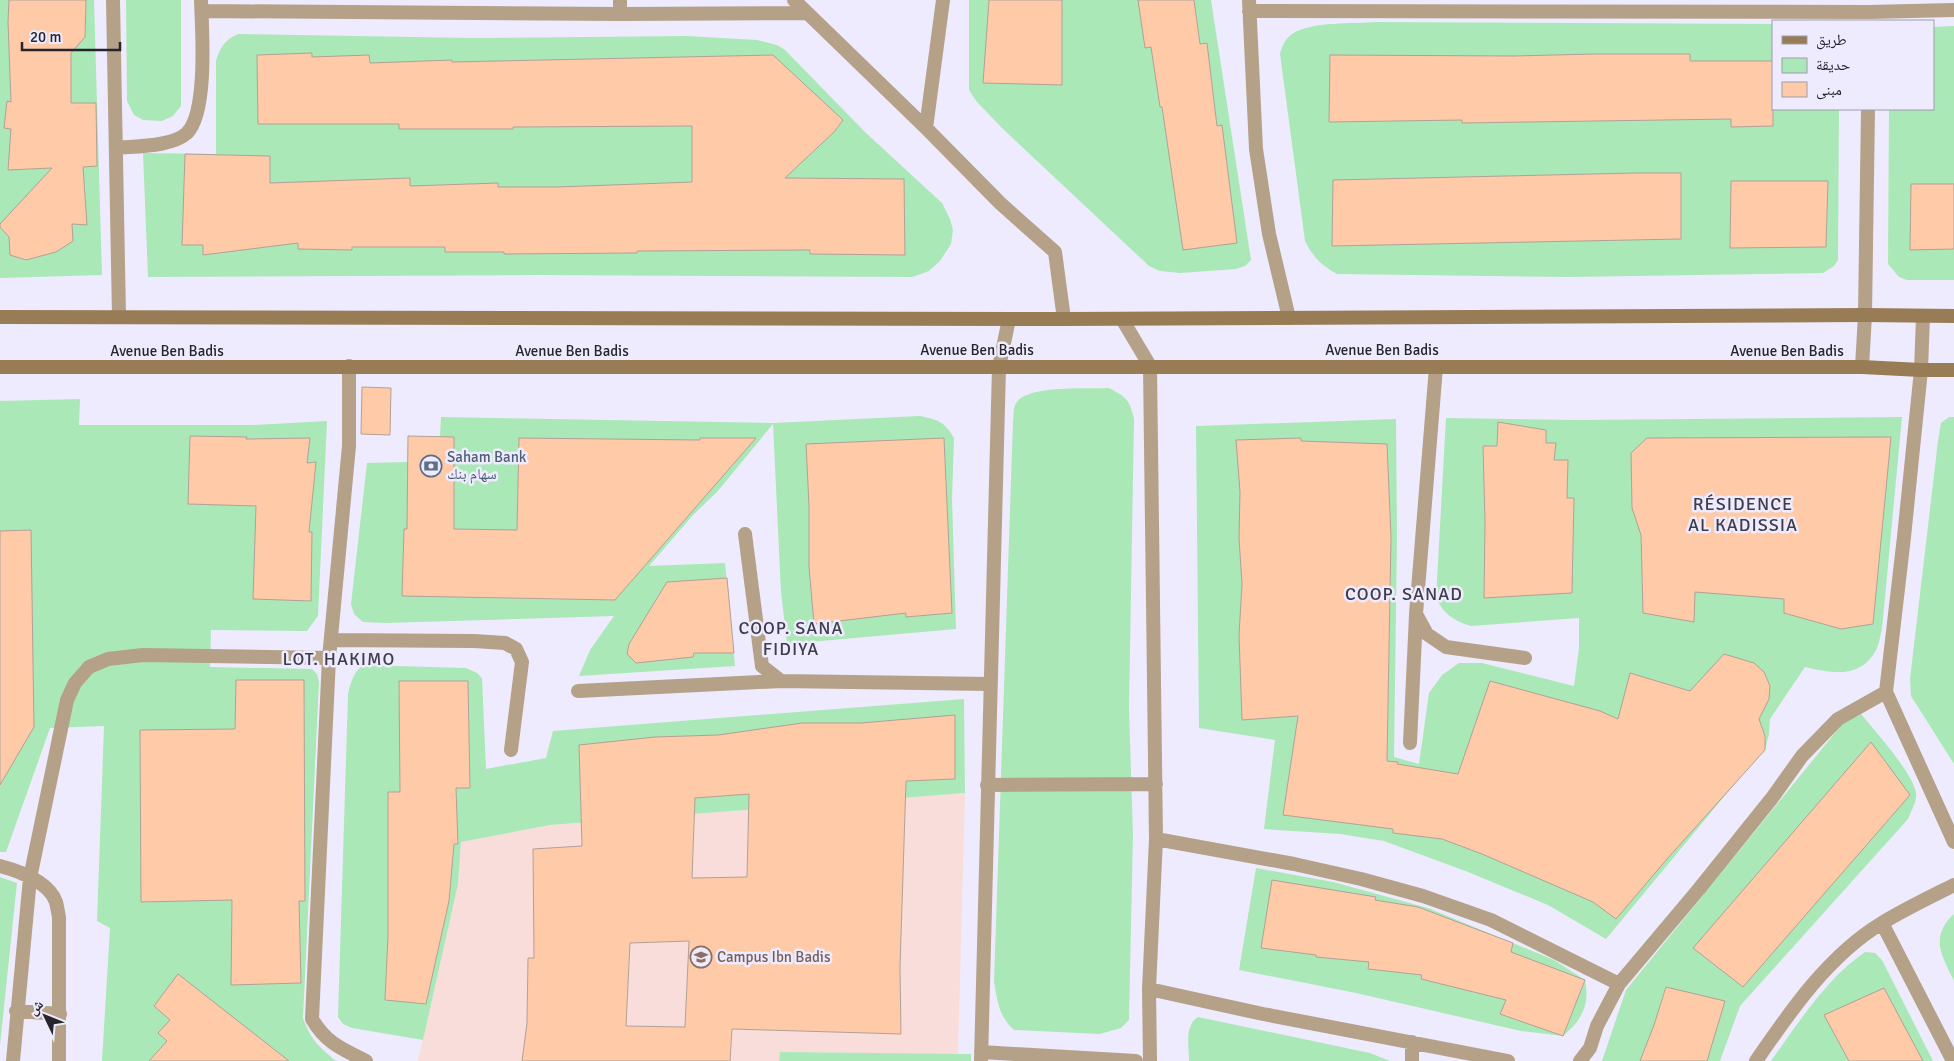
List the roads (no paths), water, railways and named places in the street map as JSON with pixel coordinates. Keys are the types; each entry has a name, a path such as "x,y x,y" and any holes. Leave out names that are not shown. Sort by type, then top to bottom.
{"main road":[{"name":"Avenue Ben Badis","path":"0,317 1122,319 1954,316"},
{"name":"Avenue Ben Badis","path":"0,367 1862,367 1954,370"}],"street":[{"path":"113,0 119,316"},
{"path":"620,0 620,14"},
{"path":"794,0 1000,203 1055,252 1064,319"},
{"path":"926,128 943,0"},
{"path":"1289,318 1269,234 1256,148 1249,6 1530,5 1869,17 1954,10"},
{"path":"116,148 168,142 187,133 196,118 201,99 201,6 620,14 806,13"},
{"path":"1862,367 1865,315 1868,110"},
{"path":"1923,316 1921,370 1886,692 1954,842"},
{"path":"1010,319 999,367 981,1056 1136,1061"},
{"path":"1122,319 1150,366 1156,784 1156,839 1149,989 1150,1061"},
{"path":"349,366 349,446 329,658 312,1019 319,1032 335,1046 366,1061"},
{"path":"1410,743 1416,614 1436,367"},
{"path":"746,534 762,666 781,681"},
{"path":"1416,614 1427,634 1446,647 1525,658"},
{"path":"331,640 474,641 505,643 516,649 522,662 510,750"},
{"path":"12,1061 30,878 67,700 75,683 89,667 108,659 142,654 329,658"},
{"path":"578,691 781,681 990,684"},
{"path":"1580,1061 1590,1048 1597,1026 1619,984 1699,890 1772,798 1802,756 1838,719 1886,692"},
{"path":"987,784 1156,784"},
{"path":"1156,839 1361,879 1424,896 1491,920 1619,984"},
{"path":"0,866 43,885 56,901 60,1014 59,1061"},
{"path":"1756,1061 1783,1022 1835,959 1882,923 1954,885"},
{"path":"1882,923 1952,1061"},
{"path":"1149,989 1263,1014 1508,1061"},
{"path":"16,1011 60,1014"},
{"path":"1412,1042 1412,1061"}],"place":[{"name":"Saham Bank سهام بنك","path":"431,466"},
{"name":"Campus Ibn Badis","path":"701,957"}],"district":[{"name":"RÉSIDENCE AL KADISSIA","path":"1743,514"},
{"name":"COOP. SANAD","path":"1404,594"},
{"name":"COOP. SANA FIDIYA","path":"791,638"},
{"name":"LOT. HAKIMO","path":"339,659"}]}
